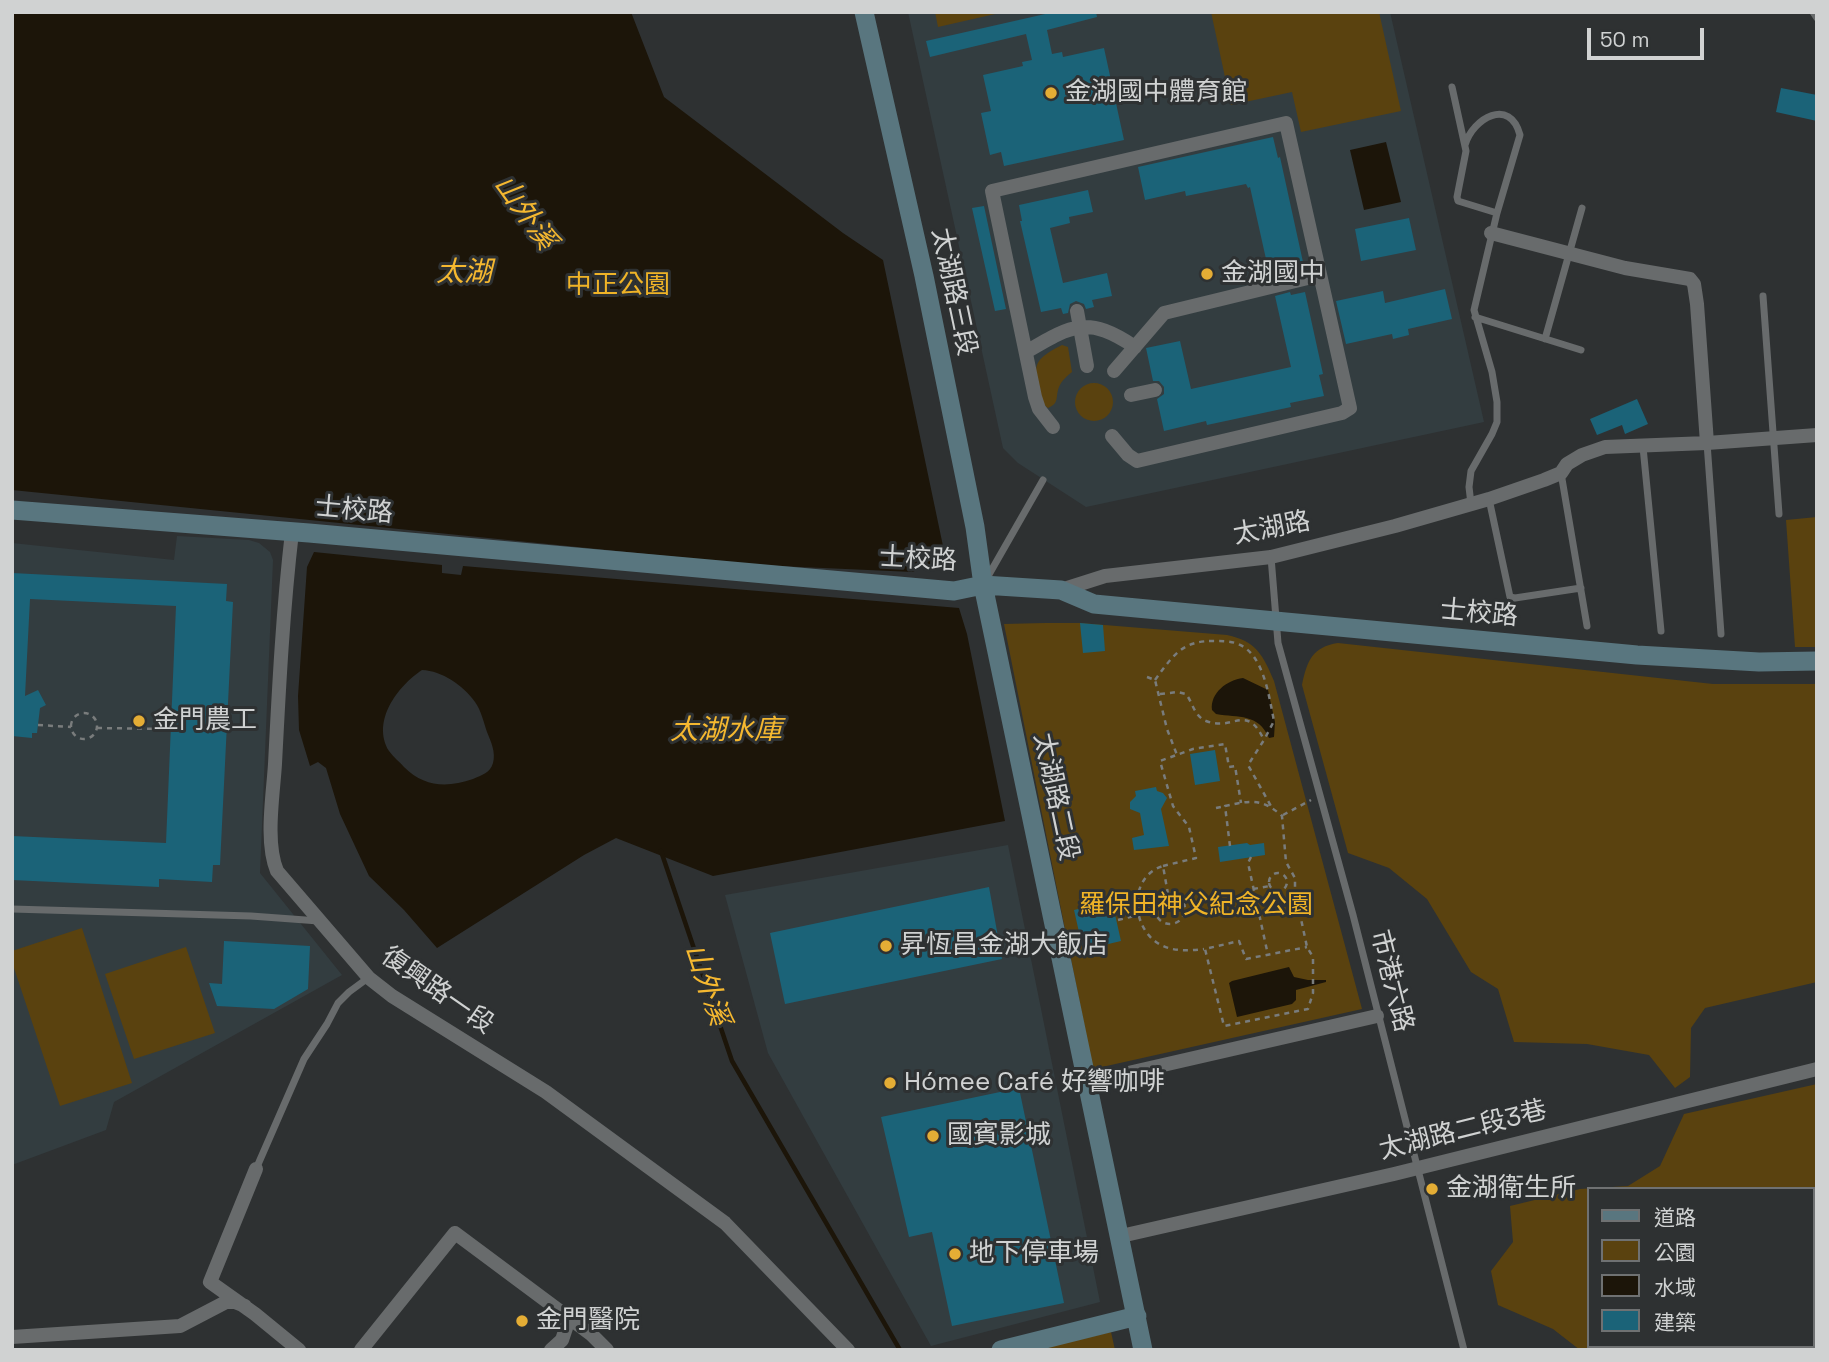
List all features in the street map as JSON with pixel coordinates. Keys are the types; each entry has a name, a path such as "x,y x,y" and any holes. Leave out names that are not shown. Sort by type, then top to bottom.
{"street":[{"name":"太湖路三段","path":"864,12 926,289 975,527 983,585"},
{"path":"1054,427 1039,409 992,191 1286,123 1350,408 1342,413 1137,461 1128,456 1112,436"},
{"path":"1491,233 1625,268 1690,279 1694,284 1707,443"},
{"path":"1114,371 1164,313 1320,275"},
{"path":"1077,311 1087,366"},
{"path":"1026,352 1064,331 1080,327 1099,327 1113,332 1135,347"},
{"path":"1131,395 1155,390"},
{"name":"太湖路","path":"1061,590 1105,576 1271,557 1489,499 1562,473 1567,464 1605,447 1643,447 1817,435"},
{"name":"士校路","path":"12,510 292,532 954,592 983,585 1061,590 1094,604 1637,655 1759,662 1817,661"},
{"name":"復興路一段","path":"292,532 285,587 272,805 273,860 277,871 369,978 392,996 546,1092 725,1223 848,1350"},
{"name":"太湖路二段","path":"983,585 1143,1350"},
{"path":"1089,1082 1377,1016"},
{"name":"太湖路二段3巷","path":"1121,1236 1416,1168 1817,1069"},
{"path":"192,1321 206,1303 210,1282 256,1169"},
{"path":"360,1350 455,1233 592,1335 607,1350"},
{"path":"210,1282 245,1306 299,1350"},
{"path":"12,1337 169,1327 192,1321 226,1302 236,1301 245,1306"},
{"path":"1001,1350 1136,1316"},
{"path":"551,1350 562,1340 569,1319"}],"lane":[{"path":"1813,12 1817,18"},
{"path":"1452,87 1465,159 1458,201 1497,213"},
{"path":"1464,146 1468,133 1489,116 1500,114 1510,117 1517,125 1520,135 1491,233 1474,310 1492,372 1497,422 1471,471 1471,504"},
{"path":"1545,339 1582,208"},
{"path":"1763,296 1779,514"},
{"path":"1475,317 1581,350"},
{"path":"1707,443 1721,634"},
{"path":"1643,447 1661,631"},
{"path":"1562,473 1587,626"},
{"path":"983,585 1042,480"},
{"path":"1489,499 1510,597 1581,588"},
{"name":"市港六路","path":"1271,557 1278,643 1353,915 1464,1350"},
{"path":"12,909 223,915 320,921"},
{"path":"256,1169 304,1059 338,1003 369,978"}],"path":[{"path":"1155,680 1184,647 1199,640 1229,642 1244,647 1258,664 1266,683 1274,720 1248,765 1272,807 1282,816 1286,862 1295,878 1295,891 1307,947 1313,957 1313,993 1308,1009 1224,1026 1205,949"},
{"path":"1147,677 1155,680 1167,729 1177,755"},
{"path":"1160,694 1186,694 1198,717 1205,721 1217,724 1251,720 1257,725 1264,740"},
{"path":"85,713 93,716 97,727 91,738 82,739 74,735 71,727 74,718 85,713"},
{"path":"38,725 71,727"},
{"path":"97,727 171,729"},
{"path":"1241,803 1234,766 1229,767 1225,744 1192,749 1160,761 1173,806 1189,827 1196,858 1156,868 1139,890 1138,915 1146,932 1157,943 1188,951 1239,941 1246,959 1307,947"},
{"path":"1216,808 1252,799 1272,807"},
{"path":"1282,816 1311,800"},
{"path":"1225,806 1230,846"},
{"path":"1251,858 1248,863 1268,955"},
{"path":"1163,866 1168,894"},
{"path":"1253,889 1270,886 1281,891 1287,885 1287,879 1281,873 1275,874 1270,877 1270,886"},
{"path":"1168,894 1181,899 1185,908 1182,917 1169,924 1160,920 1155,911 1156,902 1168,894"},
{"path":"1118,920 1155,911"}],"shaded area":[{"name":"金湖國中","path":"908,12 1390,12 1484,422 1086,507 1018,463 1003,448"},
{"name":"金門農工","path":"177,536 249,540 259,543 270,552 273,560 260,873 342,975 114,1102 106,1130 12,1165 12,543 174,560"},
{"path":"1008,845 1100,1302 931,1346 768,1053 725,895"}],"green space":[{"path":"935,12 1004,12 938,27"},
{"path":"1211,12 1379,12 1401,111 1301,132 1292,92 1231,105"},
{"path":"1062,345 1068,347 1072,372 1062,382 1056,402 1048,408 1043,404 1036,368 1043,357"},
{"path":"1094,383 1108,388 1113,402 1108,416 1094,421 1080,416 1075,402 1080,388"},
{"path":"1817,517 1817,647 1795,647 1786,520"},
{"name":"羅保田神父紀念公園","path":"1080,623 1227,635 1245,641 1257,650 1274,681 1362,1009 1093,1069 1004,624"},
{"path":"1338,643 1713,684 1817,684 1817,982 1705,1008 1691,1028 1690,1077 1675,1088 1649,1055 1587,1044 1514,1042 1498,989 1471,972 1427,899 1389,868 1348,853 1302,685 1312,656 1322,648"},
{"path":"82,928 132,1083 60,1106 12,962 12,951"},
{"path":"186,947 215,1033 134,1059 105,974"},
{"path":"1817,1084 1817,1350 1580,1350 1553,1329 1498,1305 1491,1271 1513,1242 1510,1206 1588,1188 1588,1348 1815,1348 1815,1187 1612,1187 1628,1186 1660,1166 1684,1114"},
{"path":"1111,1332 1115,1350 1032,1350"}],"water":[{"name":"太湖","path":"12,12 631,12 664,97 843,233 883,260 943,546 938,560 913,572 756,565 12,490"},
{"path":"1386,142 1401,202 1364,210 1350,150"},
{"name":"太湖水庫","path":"314,552 442,565 442,573 461,575 463,566 959,608 967,634 1005,821 713,876 616,838 584,855 437,948 404,910 369,876 340,814 326,768 318,762 310,766 299,730 298,696 307,567","holes":["422,670 430,671 458,685 479,709 494,755 492,766 482,775 454,784 428,782 412,774 389,751 383,728 390,705 413,677"]},
{"path":"1243,678 1268,690 1275,722 1274,737 1269,738 1265,730 1253,720 1216,714 1212,710 1214,698 1221,688 1231,681"},
{"path":"1289,967 1294,977 1326,982 1296,990 1296,1000 1292,1004 1237,1017 1229,983"}],"building":[{"name":"金湖國中體育館","path":"1054,12 1096,12 1097,17 1047,30 1052,54 1062,52 1063,57 1104,48 1124,140 1004,166 1001,152 990,155 981,113 991,111 983,75 1023,66 1022,62 1032,60 1026,34 930,57 926,41"},
{"path":"1781,88 1817,95 1817,121 1776,112"},
{"path":"1273,137 1278,158 1280,157 1303,262 1285,266 1286,273 1270,277 1250,187 1246,184 1186,196 1185,191 1145,200 1138,167"},
{"path":"1088,190 1093,212 1069,217 1070,223 1050,228 1063,283 1107,273 1112,296 1092,300 1094,307 1086,309 1084,304 1076,301 1070,304 1068,313 1063,314 1061,308 1041,312 1020,221 1019,205"},
{"path":"984,206 1006,309 995,311 972,208"},
{"path":"1409,218 1416,250 1361,261 1355,229"},
{"path":"1445,289 1452,319 1408,329 1409,335 1393,339 1392,334 1346,344 1336,301 1383,291 1385,303"},
{"path":"1290,292 1291,295 1305,292 1323,374 1319,375 1324,396 1290,403 1291,407 1164,431 1157,399 1164,394 1164,387 1159,381 1153,381 1146,348 1180,341 1191,389 1291,367 1275,296"},
{"path":"1637,399 1648,424 1625,434 1622,425 1597,435 1590,419"},
{"path":"12,573 227,584 226,601 233,602 220,865 213,865 212,882 159,879 159,887 12,880 12,836 166,843 176,606 30,599 25,696 38,690 46,705 40,708 37,733 32,733 32,738 12,736"},
{"path":"1080,623 1103,625 1105,651 1083,653"},
{"path":"1215,750 1220,781 1195,785 1190,754"},
{"path":"1156,787 1157,791 1167,798 1161,809 1169,846 1134,850 1132,838 1144,835 1140,813 1130,809 1130,802 1136,796 1135,791"},
{"path":"1264,843 1265,855 1220,862 1218,847"},
{"name":"昇恆昌金湖大飯店","path":"989,887 1002,959 785,1004 770,933"},
{"path":"1112,901 1121,941 1083,950 1074,910"},
{"path":"224,941 310,946 308,989 274,1009 217,1006 209,983 222,984"},
{"path":"1019,1088 1064,1303 952,1326 932,1232 909,1237 881,1117"}],"waterway":[{"name":"山外溪","path":"661,851 732,1061 900,1350"}],"place":[{"name":"金湖國中體育館","path":"1051,93"},
{"name":"金湖國中","path":"1207,274"},
{"name":"金門農工","path":"139,721"},
{"name":"昇恆昌金湖大飯店","path":"886,946"},
{"name":"Hómee Café 好響咖啡","path":"890,1083"},
{"name":"國賓影城","path":"933,1136"},
{"name":"金湖衛生所","path":"1432,1189"},
{"name":"地下停車場","path":"955,1254"},
{"name":"金門醫院","path":"522,1321"}],"park label":[{"name":"中正公園","path":"618,286"}]}
